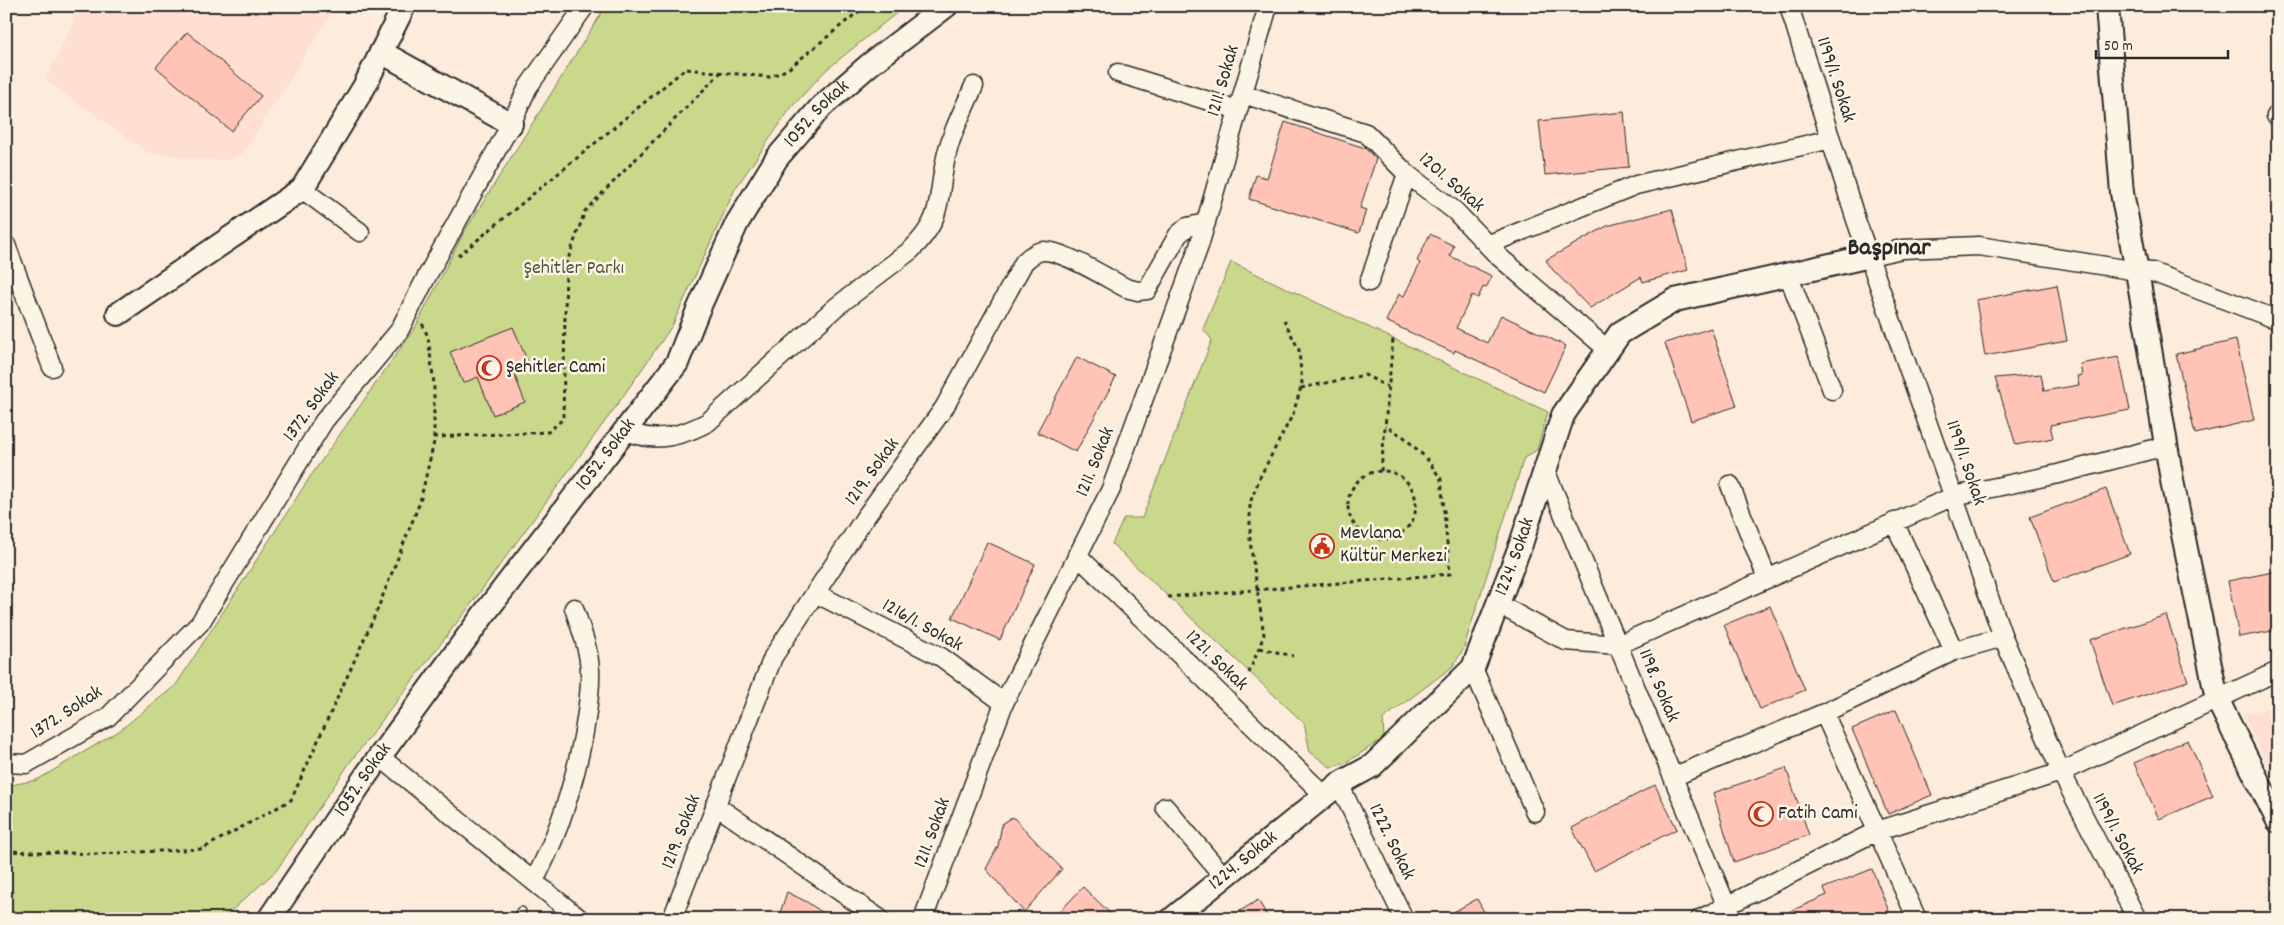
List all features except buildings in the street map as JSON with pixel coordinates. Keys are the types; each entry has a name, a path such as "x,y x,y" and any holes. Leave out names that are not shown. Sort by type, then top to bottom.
{"street":[{"path":"118,314 302,189 364,87 404,6"},
{"name":"1372. Sokak","path":"6,763 26,764 108,717 200,623 324,421 399,331 427,276 511,124 528,87 584,6"},
{"name":"1052. Sokak","path":"269,919 380,757 484,614 627,431 677,363 737,222 777,158 821,107 868,65 946,6"},
{"name":"1211. Sokak","path":"923,919 1004,703 1111,489 1206,222 1268,6"},
{"name":"1199/1. Sokak","path":"1789,6 1856,220 2003,637 2061,772 2137,919"},
{"path":"2106,6 2122,193 2138,271 2165,446 2217,700 2278,821"},
{"path":"381,52 511,124"},
{"name":"1201. Sokak","path":"1118,73 1366,132 1407,174 1455,211 1487,245 1606,350"},
{"path":"627,431 641,437 659,438 685,433 708,422 836,307 912,250 922,240 936,215 945,162 957,122 974,86"},
{"path":"1487,245 1636,185 1831,139"},
{"path":"1369,282 1407,174"},
{"path":"302,189 360,232"},
{"name":"1219. Sokak","path":"672,919 773,657 868,514 944,408 1024,262 1030,256 1042,251 1056,253 1126,288 1138,291 1147,290 1178,235 1187,227 1206,222"},
{"path":"6,245 52,366"},
{"path":"1870,256 1902,248 1979,246 2152,272 2278,320"},
{"name":"1224. Sokak","path":"1172,919 1332,790 1372,766 1473,668 1521,544 1563,415 1606,350 1620,333 1675,300 1870,256"},
{"path":"1788,274 1832,390"},
{"path":"1498,604 1566,641 1618,645 1954,496 2058,474 2165,446"},
{"name":"1198. Sokak","path":"1545,470 1729,913"},
{"path":"1730,485 1767,578"},
{"path":"1894,522 1954,651"},
{"name":"1221. Sokak","path":"1078,556 1332,790"},
{"name":"1216/1. Sokak","path":"815,593 941,657 1004,703"},
{"path":"534,881 549,853 571,793 588,710 590,670 587,652 574,608"},
{"path":"1673,777 1824,713 1954,651 2003,637"},
{"path":"1473,668 1535,812"},
{"path":"1700,919 1729,913 1877,831 2061,772 2278,671"},
{"path":"1824,713 1917,919"},
{"path":"380,757 580,919"},
{"name":"1222. Sokak","path":"1332,790 1404,919"},
{"path":"715,805 880,919"},
{"path":"1165,807 1224,877"}],"path":[{"path":"455,259 685,69 770,77 782,72 828,38 865,6"},
{"path":"434,437 548,432 563,418 566,265 585,211 721,72"},
{"path":"6,851 97,854 202,849 291,800 376,613 420,502 434,437 434,384 428,337 420,317"},
{"path":"1249,673 1264,634 1250,541 1250,503 1260,477 1293,414 1301,388 1299,350 1284,320"},
{"path":"1381,471 1393,339"},
{"path":"1301,388 1365,375 1388,387"},
{"path":"1168,597 1450,574 1441,479 1427,459 1385,426"},
{"path":"1381,471 1391,472 1405,481 1414,494 1416,504 1415,515 1403,533 1394,538 1383,540 1366,535 1353,524 1348,513 1348,500 1351,489 1359,480 1369,474 1381,471"},
{"path":"1260,648 1293,656"}],"shaded area":[{"path":"81,6 336,6 243,153 223,161 149,153 46,80"},
{"path":"2278,705 2278,784 2243,715"}],"green space":[{"name":"Şehitler Parkı","path":"606,6 905,6 825,71 791,108 735,189 672,326 617,405 475,599 351,761 276,871 222,919 6,919 6,786 37,780 119,731 176,685 310,477 416,326 463,234"},
{"path":"1231,262 1548,412 1537,450 1524,458 1463,650 1452,667 1383,719 1384,738 1344,764 1330,767 1310,752 1304,723 1112,544 1124,518 1142,518 1212,340 1203,329"}],"place":[{"name":"Şehitler Cami","path":"489,368"},
{"name":"Mevlana Kültür Merkezi","path":"1322,546"},
{"name":"Fatih Cami","path":"1761,814"}],"district":[{"name":"Başpınar","path":"1889,249"}]}
